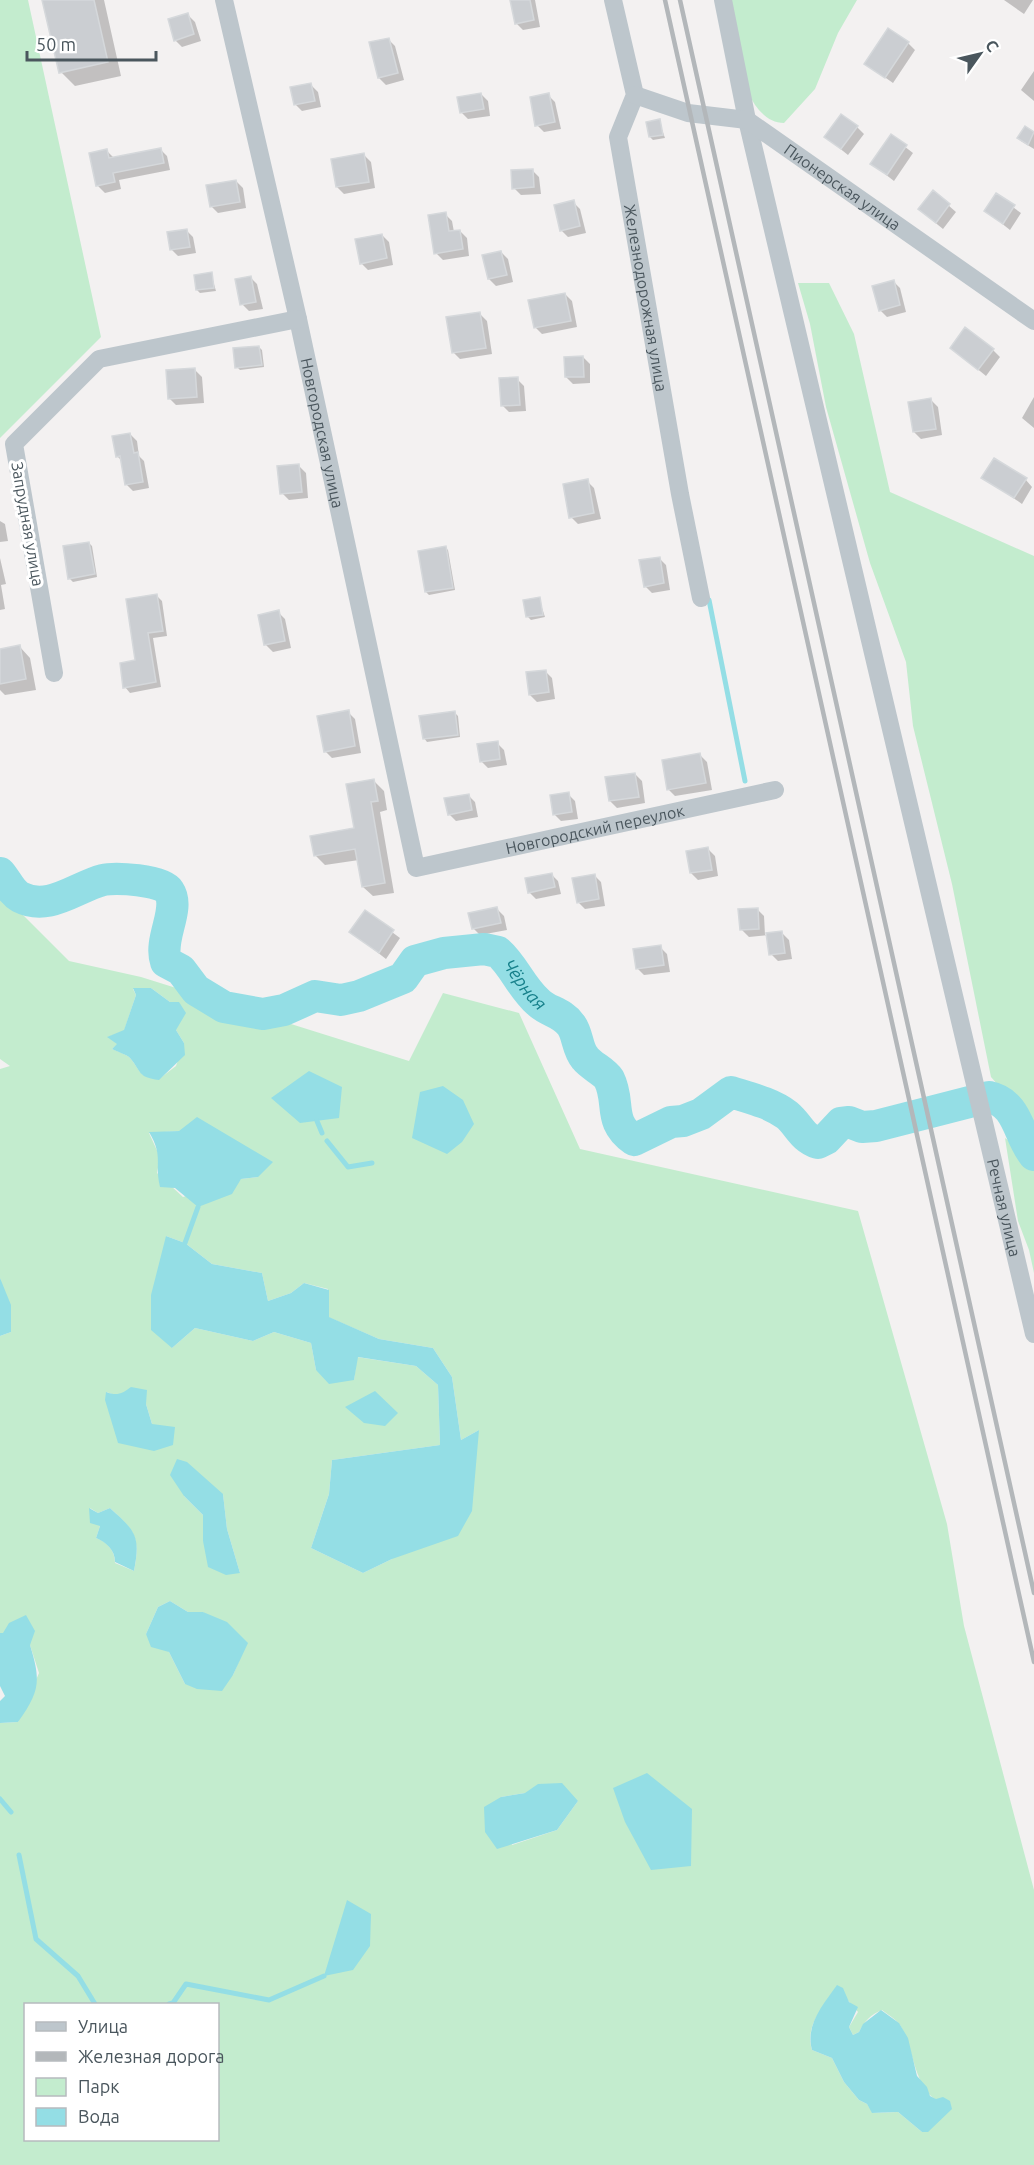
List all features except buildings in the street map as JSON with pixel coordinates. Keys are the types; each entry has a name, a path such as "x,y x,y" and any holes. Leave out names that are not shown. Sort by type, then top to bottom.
{"street":[{"name":"Новгородская улица","path":"224,0 298,319 416,868"},
{"path":"614,0 635,95"},
{"name":"Речная улица","path":"723,0 747,120 868,625 984,1131 1034,1334"},
{"name":"Пионерская улица","path":"635,95 688,113 747,120 1034,321"},
{"name":"Железнодорожная улица","path":"635,95 618,137 680,494 701,598"},
{"name":"Запрудная улица","path":"54,673 14,444 99,359 298,319"},
{"name":"Новгородский переулок","path":"416,868 775,790"}],"green space":[{"path":"0,0 28,0 101,337 0,438"},
{"path":"726,0 857,0 838,33 815,89 784,123 769,119 757,108 748,92 741,74"},
{"path":"798,283 829,283 854,334 890,492 1034,556 1034,1126 991,1077 952,884 913,726 906,662 870,563 826,407 810,324"},
{"path":"0,892 69,961 141,977 409,1061 443,993 519,1013 580,1149 858,1211 947,1524 964,1626 1034,1890 1034,2165 0,2165 0,1723 18,1722 39,1673 30,1645 0,1633 0,1336 11,1332 0,1278 0,1069 10,1066 0,1059","holes":["151,988 170,1002 176,1030 184,1043 176,1066 159,1079 147,1077 141,1073 128,1057 112,1049 118,1044 108,1037 124,1031 136,995 133,989","179,1131 258,1177 241,1179 183,1197 157,1173 160,1157 149,1133","166,1236 185,1243 212,1264 262,1273 268,1301 291,1293 304,1283 328,1289 328,1317 379,1339 433,1348 452,1377 461,1440 479,1430 392,1559 363,1573 311,1548 329,1494 332,1460 440,1445 438,1385 416,1366 357,1357 354,1380 316,1370 311,1343 274,1332 253,1341 195,1328 172,1348","106,1392 115,1395 123,1394 146,1404 152,1424","223,1494 227,1529 240,1573 203,1541 203,1515 184,1496","90,1508 98,1513 110,1508 125,1522 136,1542 134,1571 115,1563 110,1547 96,1538 100,1526","170,1601 188,1612 203,1612 239,1661 233,1675 185,1684 169,1652 146,1634 158,1607","525,1793 578,1801 557,1830 512,1845 501,1797","832,1993 844,1996 858,2012 849,2027 853,2035 859,2032 871,2016 882,2010 898,2023 904,2033 922,2085 935,2099 922,2132 898,2112 873,2113 844,2082 832,2058 812,2050 810,2042 812,2027"]},
{"path":"1005,1138 1020,1149 1034,1168 1034,1273 1029,1250 1018,1221"}],"water":[{"path":"133,988 151,988 170,1002 179,1002 186,1013 176,1030 184,1043 185,1055 159,1080 143,1075 130,1058 112,1049 117,1044 107,1037 124,1030 136,995"},
{"path":"309,1071 342,1087 339,1118 300,1123 271,1098"},
{"path":"443,1086 463,1100 474,1124 462,1142 447,1154 412,1138 420,1092"},
{"path":"197,1117 273,1162 258,1177 241,1179 232,1194 198,1207 175,1188 160,1187 156,1148 149,1132 179,1131"},
{"path":"166,1236 185,1243 212,1264 262,1273 268,1301 291,1293 304,1283 329,1290 329,1317 379,1339 433,1348 452,1377 461,1440 479,1430 472,1511 458,1536 392,1559 363,1573 311,1548 329,1494 332,1460 440,1445 438,1385 416,1366 358,1357 354,1380 329,1384 316,1370 311,1343 274,1332 253,1341 195,1328 172,1348 151,1330 151,1295"},
{"path":"0,1278 11,1305 11,1332 0,1336"},
{"path":"131,1387 147,1390 146,1404 152,1424 175,1427 173,1445 154,1451 118,1443 105,1400 106,1392 119,1394"},
{"path":"375,1391 398,1413 385,1426 364,1423 345,1407"},
{"path":"177,1459 187,1462 223,1494 227,1529 240,1573 226,1575 208,1567 203,1541 203,1515 184,1496 170,1475"},
{"path":"89,1508 98,1513 110,1508 130,1529 137,1549 134,1571 115,1562 109,1547 96,1538 100,1526 90,1523"},
{"path":"170,1601 188,1612 203,1612 227,1622 248,1643 233,1675 222,1691 197,1689 185,1684 169,1652 151,1647 146,1634 158,1607"},
{"path":"26,1615 35,1631 30,1645 37,1677 34,1694 18,1722 0,1723 0,1701 5,1696 0,1686 0,1633 3,1633 9,1623"},
{"path":"647,1773 692,1809 691,1866 651,1870 625,1822 613,1788"},
{"path":"562,1783 578,1801 557,1830 497,1849 485,1832 484,1807 501,1797 525,1793 538,1784"},
{"path":"347,1900 371,1914 370,1946 353,1970 324,1976"},
{"path":"837,1985 843,1988 849,2002 858,2007 849,2027 853,2035 881,2010 899,2023 908,2038 917,2076 927,2087 930,2096 936,2099 943,2097 950,2101 952,2109 928,2132 922,2132 898,2112 872,2113 867,2104 859,2100 844,2082 832,2058 812,2050 810,2041 813,2024"}],"waterway":[{"path":"709,600 745,781"},
{"name":"Чёрная","path":"0,873 17,895 31,901 41,902 62,897 93,883 109,879 138,880 165,887 172,898 164,953 166,962 181,970 196,990 224,1007 263,1014 284,1010 315,996 341,1000 359,996 403,978 415,961 444,953 484,949 498,952 532,996 571,1025 582,1054 609,1079 617,1119 620,1126 634,1140 671,1122 683,1121 701,1114 731,1092 760,1101 781,1111 808,1138 818,1143 826,1139 841,1123 849,1122 862,1127 876,1126 989,1097 999,1100 1012,1113 1034,1155"},
{"path":"317,1121 322,1133"},
{"path":"327,1141 348,1167 372,1163"},
{"path":"185,1243 198,1207"},
{"path":"0,1799 11,1812"},
{"path":"19,1855 36,1939 78,1976 94,2003"},
{"path":"173,2003 186,1984 269,2000 324,1976"}],"railway":[{"path":"665,0 1034,1662"},
{"path":"680,0 1034,1593"}]}
